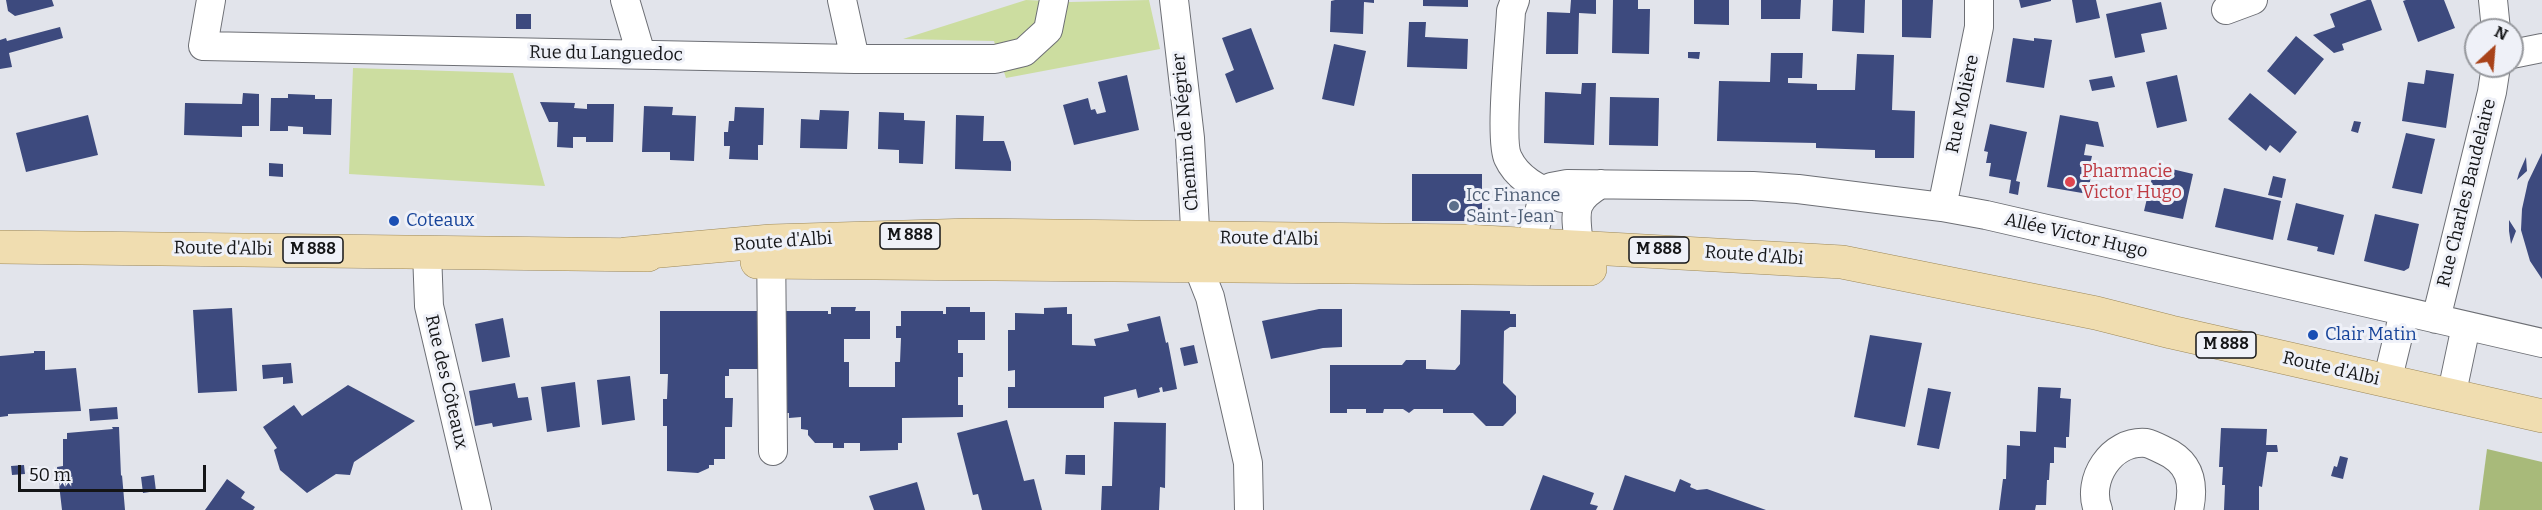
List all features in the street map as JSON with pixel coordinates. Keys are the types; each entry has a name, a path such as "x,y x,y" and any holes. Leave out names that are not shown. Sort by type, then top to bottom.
{"main road":[{"name":"Route d'Albi","path":"0,247 626,254 1195,250 1465,241 1531,245 1569,257"},
{"name":"Route d'Albi","path":"1195,250 1414,269 1569,257 1910,276 1970,286 2096,313 2542,417"}],"street":[{"name":"Rue du Languedoc","path":"211,0 203,46 855,59 995,59 1024,52 1048,30 1054,0"},
{"path":"625,0 641,54"},
{"path":"842,0 855,59"},
{"name":"Chemin de Négrier","path":"1174,0 1190,138 1195,250 1210,297 1248,463 1249,510"},
{"path":"1515,0 1511,11 1504,135 1507,157 1524,178 1544,192 1579,203"},
{"name":"Rue Molière","path":"1942,207 1978,27 1979,0"},
{"path":"2226,10 2253,0"},
{"path":"2493,0 2495,18"},
{"path":"2524,52 2542,48"},
{"name":"Rue Charles Baudelaire","path":"2436,319 2494,78"},
{"name":"Allée Victor Hugo","path":"1544,192 1551,187 1567,184 1701,184 1798,189 1942,207 1986,215 2542,343"},
{"path":"1569,257 1579,203 1586,193 1601,184"},
{"path":"1531,245 1544,192"},
{"name":"Rue des Côteaux","path":"427,252 429,306 477,510"},
{"path":"771,252 773,451"},
{"path":"2387,382 2404,312"},
{"path":"2451,397 2466,326"},
{"path":"2098,510 2094,489 2105,462 2124,447 2148,443 2177,457 2191,477 2193,495 2189,510"}],"green space":[{"path":"1026,0 1071,2 1149,0 1160,49 1006,78 994,41 903,39"},
{"path":"353,68 513,73 545,186 349,174"},
{"path":"2487,449 2542,462 2542,510 2479,510"}],"building":[{"path":"6,0 52,0 54,6 15,16 8,11"},
{"path":"1374,0 1374,3 1364,2 1363,34 1330,32 1331,1"},
{"path":"1423,0 1468,0 1468,7 1423,6"},
{"path":"1571,0 1596,0 1596,14 1579,13 1578,54 1546,54 1547,12 1570,13"},
{"path":"1613,0 1638,0 1638,9 1650,9 1649,54 1612,53"},
{"path":"1694,0 1729,0 1729,25 1694,24"},
{"path":"1761,0 1801,0 1800,19 1761,19"},
{"path":"1833,0 1865,0 1864,33 1832,31"},
{"path":"1902,0 1933,0 1931,38 1902,37"},
{"path":"2019,0 2051,0 2051,1 2021,8"},
{"path":"2072,0 2096,0 2100,18 2076,23"},
{"path":"2371,0 2382,30 2342,44 2344,50 2334,53 2313,35 2335,27 2330,14"},
{"path":"2444,0 2455,28 2418,42 2403,1"},
{"path":"2161,2 2167,29 2141,34 2145,52 2115,58 2106,14"},
{"path":"516,14 531,14 531,29 516,29"},
{"path":"1409,22 1426,22 1425,37 1468,39 1467,69 1407,67"},
{"path":"60,27 63,38 9,53 12,67 0,69 0,40 6,38 7,41"},
{"path":"1251,28 1274,89 1236,103 1225,74 1234,70 1222,38"},
{"path":"2296,36 2324,59 2295,95 2267,71"},
{"path":"2013,38 2034,41 2034,38 2052,40 2044,88 2006,82"},
{"path":"1334,44 1366,51 1354,106 1322,99"},
{"path":"1688,52 1700,52 1699,59 1688,58"},
{"path":"1771,53 1803,53 1802,78 1788,78 1788,83 1817,84 1817,90 1855,90 1857,54 1894,55 1892,110 1915,111 1914,158 1875,158 1875,150 1816,148 1816,143 1717,141 1719,81 1770,82"},
{"path":"2426,70 2454,74 2446,128 2402,121 2408,82 2424,84"},
{"path":"1127,75 1139,130 1074,145 1063,105 1088,98 1091,110 1095,109 1097,114 1106,112 1098,82"},
{"path":"2177,75 2187,121 2157,128 2146,82"},
{"path":"2112,76 2115,87 2092,91 2089,80"},
{"path":"1582,83 1596,83 1594,145 1544,143 1545,92 1581,94"},
{"path":"243,93 259,94 259,126 242,126 242,137 184,135 185,103 242,104"},
{"path":"2250,93 2297,132 2280,153 2270,145 2266,151 2228,119"},
{"path":"288,94 315,95 315,99 332,99 331,135 303,134 303,127 288,126 288,131 270,131 271,98 288,98"},
{"path":"1610,97 1659,98 1658,146 1609,145"},
{"path":"540,102 575,103 574,108 587,109 587,104 614,104 613,142 586,142 586,137 573,137 573,148 557,147 558,122 549,122"},
{"path":"644,106 673,107 672,115 696,116 694,161 670,160 670,152 642,152"},
{"path":"735,107 764,108 763,145 758,145 758,160 729,159 730,146 724,146 724,132 728,132 729,121 734,121"},
{"path":"820,110 849,111 847,149 800,148 801,119 819,120"},
{"path":"879,112 904,113 904,120 925,121 923,164 899,163 899,150 878,149"},
{"path":"88,115 98,155 26,172 16,133"},
{"path":"956,115 984,116 983,141 1004,141 1011,162 1011,171 955,169"},
{"path":"2060,115 2098,122 2104,147 2086,144 2084,155 2092,156 2088,194 2047,187"},
{"path":"2354,121 2361,122 2358,133 2351,131"},
{"path":"1990,124 2027,132 2016,181 2020,182 2018,195 2009,193 2011,180 1989,176 1991,163 1986,163 1988,152 1984,151"},
{"path":"2406,133 2435,139 2422,194 2392,188"},
{"path":"2542,153 2542,279 2530,261 2521,230 2522,209 2528,182"},
{"path":"2526,157 2527,171 2517,180 2519,173"},
{"path":"269,163 283,164 283,177 269,176"},
{"path":"2155,165 2193,174 2183,219 2144,211"},
{"path":"1412,174 1482,174 1482,221 1412,221"},
{"path":"2273,176 2286,179 2282,198 2268,195"},
{"path":"2224,188 2281,201 2273,240 2215,227"},
{"path":"2296,203 2344,215 2334,255 2317,251 2318,247 2287,240"},
{"path":"2375,214 2419,224 2409,268 2404,271 2364,261"},
{"path":"2509,220 2516,231 2511,244 2509,231"},
{"path":"831,307 856,307 855,311 870,311 870,339 844,339 844,362 849,362 849,387 895,387 895,362 900,362 901,338 896,338 896,326 901,326 901,311 943,311 943,314 946,314 946,307 970,307 970,312 985,312 985,340 958,340 958,353 963,353 963,377 958,377 958,405 963,405 963,417 902,418 902,443 898,443 898,450 860,451 860,443 844,443 844,448 833,448 833,443 815,443 808,435 808,430 801,429 801,417 789,418 789,413 781,413 786,338 782,338 781,326 786,326 786,311 828,311 828,314 831,314"},
{"path":"1067,307 1067,314 1072,314 1072,345 1096,346 1094,339 1129,331 1127,324 1160,316 1166,343 1168,342 1177,389 1163,392 1162,387 1159,388 1160,392 1138,398 1136,389 1104,397 1104,408 1008,408 1008,387 1015,387 1015,370 1008,371 1008,330 1015,330 1015,313 1044,314 1044,308"},
{"path":"232,308 237,391 198,393 193,310"},
{"path":"1319,309 1342,309 1342,347 1323,348 1271,359 1262,321"},
{"path":"1461,310 1510,311 1510,314 1516,314 1516,327 1510,327 1504,331 1503,383 1516,396 1516,413 1503,426 1486,426 1473,413 1443,413 1443,409 1414,409 1409,413 1403,409 1384,409 1383,413 1366,413 1366,409 1347,409 1347,413 1330,413 1330,365 1402,365 1406,360 1426,360 1426,369 1455,370 1460,364"},
{"path":"660,311 758,311 758,369 729,369 729,376 725,376 725,398 733,398 732,427 725,427 725,459 714,459 714,465 709,465 709,468 698,473 667,471 667,426 663,426 663,399 667,399 668,374 660,374"},
{"path":"503,318 510,357 482,362 475,324"},
{"path":"1870,335 1922,343 1905,427 1854,417"},
{"path":"1194,345 1198,363 1184,366 1180,348"},
{"path":"34,351 45,351 45,370 76,368 81,411 8,414 8,416 0,417 0,356 34,353"},
{"path":"291,363 293,383 283,384 283,377 263,379 262,365"},
{"path":"630,376 635,420 602,425 597,380"},
{"path":"575,382 580,427 547,432 541,387"},
{"path":"515,383 518,398 528,397 532,420 493,427 492,423 475,426 469,391"},
{"path":"348,385 415,421 354,462 350,475 336,474 307,493 280,470 274,450 277,448 263,427 294,405 302,416"},
{"path":"2038,387 2061,388 2060,398 2071,399 2069,437 2066,437 2066,448 2054,447 2054,463 2050,463 2049,480 2047,480 2046,505 2036,505 2035,510 1999,510 2003,479 2006,479 2007,445 2020,446 2020,431 2036,432"},
{"path":"1928,388 1951,392 1939,449 1917,445"},
{"path":"117,407 118,419 90,421 89,409"},
{"path":"1007,420 1024,481 1034,479 1042,510 982,510 978,494 973,495 957,433"},
{"path":"1114,422 1166,423 1165,488 1160,487 1159,510 1101,510 1102,486 1112,486"},
{"path":"112,427 119,427 125,510 62,510 57,467 63,466 63,439 67,439 67,433 113,429"},
{"path":"2221,428 2267,429 2266,445 2277,445 2278,452 2267,452 2262,487 2259,486 2259,510 2224,510 2223,467 2219,467"},
{"path":"1066,455 1085,455 1085,475 1065,474"},
{"path":"2340,456 2348,458 2343,479 2331,476"},
{"path":"24,465 25,474 12,475 11,466"},
{"path":"154,475 156,491 143,493 141,477"},
{"path":"1543,475 1594,493 1590,504 1598,506 1596,510 1530,510"},
{"path":"1625,475 1675,492 1680,479 1697,490 1707,489 1766,510 1613,510"},
{"path":"227,479 245,492 241,498 255,507 253,510 205,510"},
{"path":"917,482 925,510 874,510 869,496"}],"place":[{"name":"Pharmacie Victor Hugo","path":"2070,182"},
{"name":"Icc Finance Saint-Jean","path":"1454,206"},
{"name":"Coteaux","path":"394,221"},
{"name":"Clair Matin","path":"2313,335"}]}
